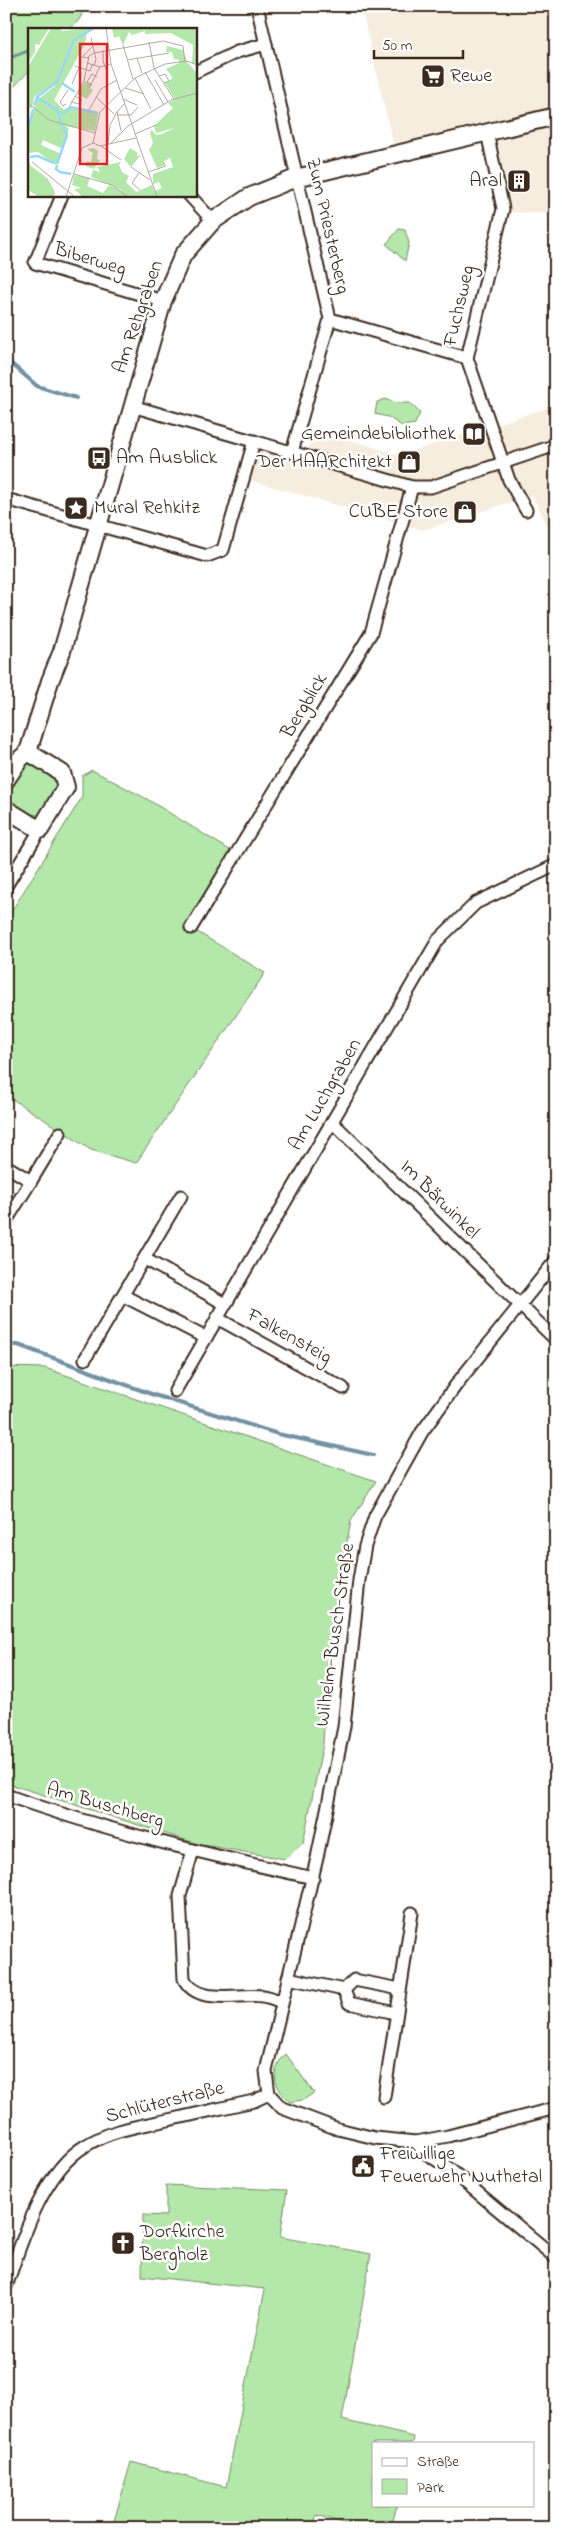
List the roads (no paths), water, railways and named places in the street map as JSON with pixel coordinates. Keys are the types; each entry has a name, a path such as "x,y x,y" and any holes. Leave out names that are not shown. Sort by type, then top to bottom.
{"street":[{"name":"Zum Priesterberg","path":"257,6 330,319 292,452"},
{"path":"196,72 237,52 266,44"},
{"name":"Am Rehgraben","path":"6,780 20,759 28,752 50,681 62,651 163,301 183,255 213,222 248,197 296,178 556,116"},
{"name":"Fuchsweg","path":"487,132 502,209 466,358 509,480 526,510"},
{"name":"Biberweg","path":"62,196 35,263 163,301"},
{"path":"190,196 213,222"},
{"path":"330,319 466,358"},
{"path":"132,406 412,487 431,487 556,445"},
{"path":"6,499 207,556 223,550 254,441"},
{"name":"Bergblick","path":"191,928 371,633 412,487"},
{"path":"6,886 66,787 62,773 28,752"},
{"path":"6,810 40,830"},
{"name":"Am Luchgraben","path":"175,1391 438,940 476,903 556,865"},
{"name":"Im Bärwinkel","path":"332,1122 556,1340"},
{"path":"6,1221 60,1133"},
{"path":"6,1166 31,1181"},
{"path":"85,1359 124,1296 181,1196"},
{"path":"145,1259 225,1304"},
{"name":"Wilhelm-Busch-Straße","path":"269,2094 266,2071 313,1878 344,1727 363,1554 375,1516 422,1432 519,1304 556,1260"},
{"path":"124,1296 206,1338"},
{"name":"Falkensteig","path":"217,1318 342,1388"},
{"name":"Am Buschberg","path":"6,1795 45,1809 193,1850 313,1878"},
{"path":"193,1850 180,1896 184,1979 188,1987 204,1995 264,1996 282,2002"},
{"path":"384,2097 412,1913"},
{"path":"288,1978 344,1990"},
{"path":"344,1990 354,1980 400,1989"},
{"path":"344,1990 349,2003 396,2014"},
{"path":"269,2094 282,2108 338,2129 375,2138 416,2142 448,2136 556,2108"},
{"name":"Schlüterstraße","path":"6,2287 22,2238 40,2198 58,2171 83,2147 113,2132 254,2101 269,2094"},
{"path":"416,2142 424,2152 446,2167 556,2258"}],"waterway":[{"path":"6,59 28,50"},
{"path":"6,359 37,386 76,398"},
{"path":"6,1345 18,1345 154,1395 278,1434 373,1455"}],"place":[{"name":"Rewe","path":"433,76"},
{"name":"Aral","path":"519,181"},
{"name":"Gemeindebibliothek","path":"474,434"},
{"name":"Am Ausblick","path":"99,458"},
{"name":"Der HAARchitekt","path":"409,462"},
{"name":"Mural Rehkitz","path":"76,508"},
{"name":"CUBE Store","path":"465,512"},
{"name":"Freiwillige Feuerwehr Nuthetal","path":"363,2166"},
{"name":"Dorfkirche Bergholz","path":"123,2243"}]}
